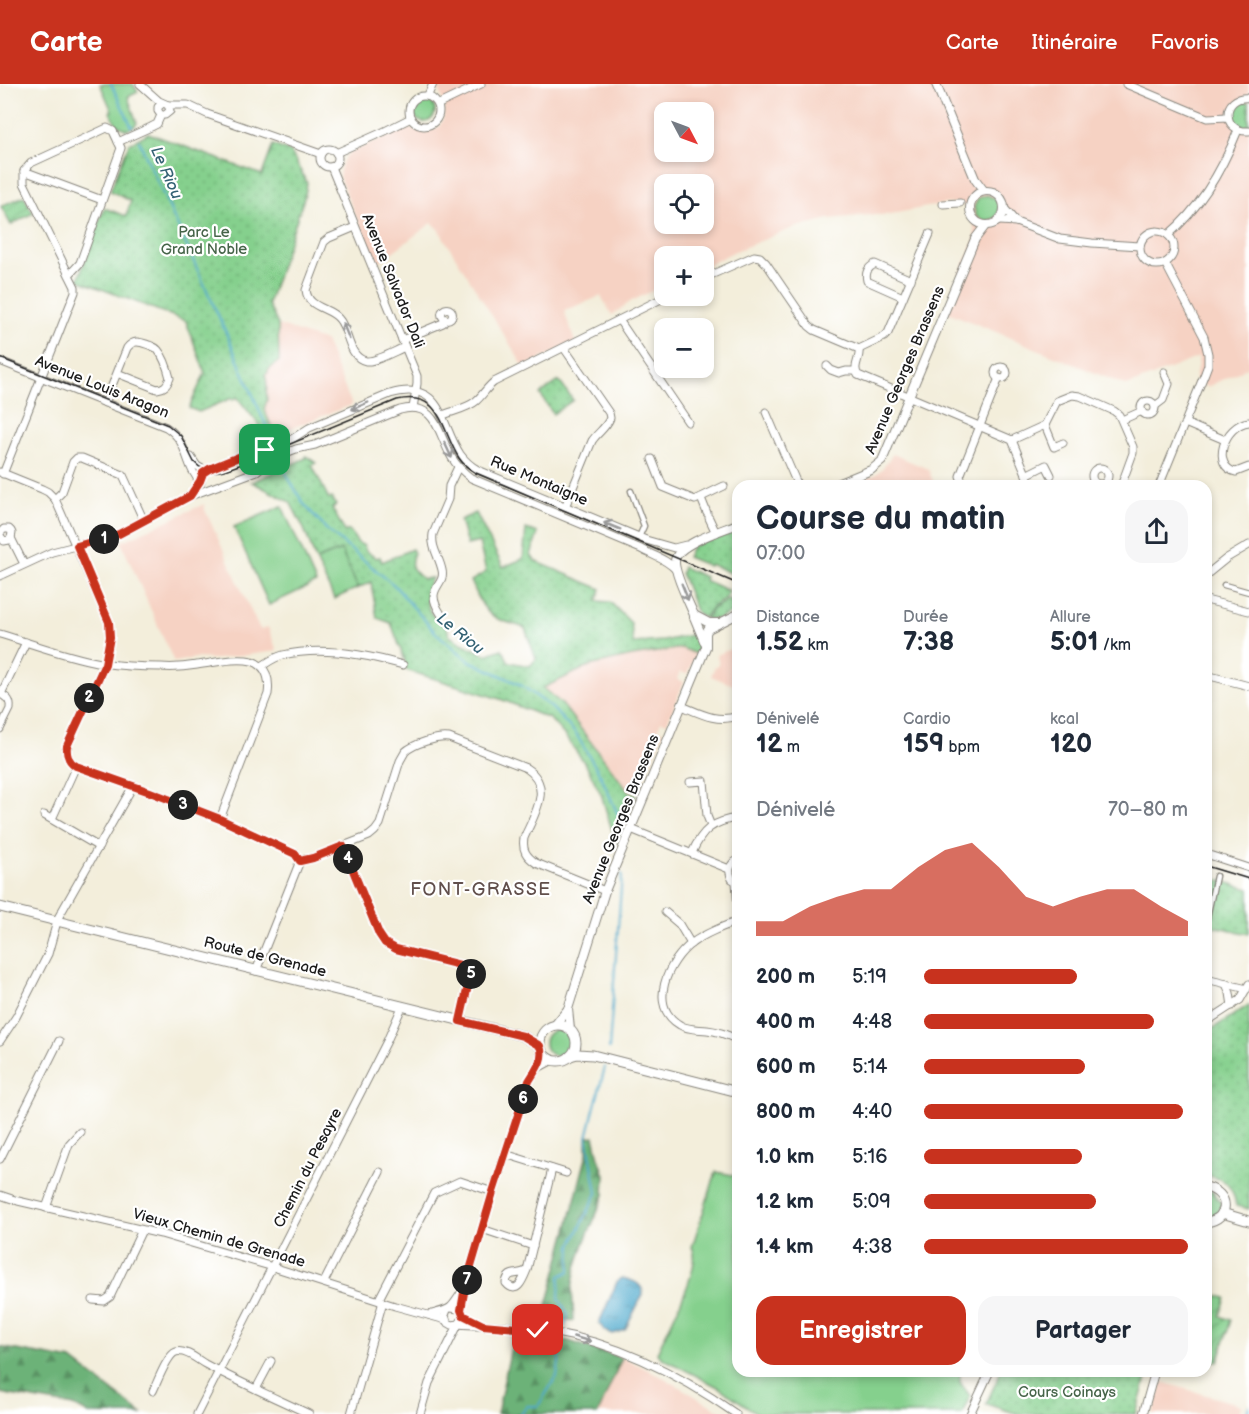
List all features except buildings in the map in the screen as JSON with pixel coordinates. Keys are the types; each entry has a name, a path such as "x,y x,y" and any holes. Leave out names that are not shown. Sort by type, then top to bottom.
{"main road":[{"name":"Route de Grenade","path":"0,907 523,1036"},
{"path":"523,1036 544,1031 555,1025 563,1025 570,1029 576,1042 593,1054 732,1090"},
{"path":"541,1048 544,1031"},
{"path":"523,1036 541,1048 546,1056 553,1060 578,1054 593,1054"},
{"path":"570,1056 576,1042"},
{"path":"1212,1189 1223,1198 1224,1206 1222,1213 1212,1220"},
{"path":"1222,1213 1249,1221"}],"street":[{"path":"140,84 164,108"},
{"path":"428,95 433,84"},
{"path":"438,104 481,84"},
{"path":"936,84 980,193"},
{"path":"1126,84 1207,118 1228,117"},
{"path":"428,95 438,104 439,117 430,125 419,125 411,118 409,109 412,101 419,96 428,95"},
{"path":"1249,98 1240,98 1232,103 1228,112 1230,122 1238,130 1249,131"},
{"path":"164,108 188,105 321,154"},
{"path":"118,142 157,124 164,108"},
{"path":"321,154 329,150 336,153 411,118"},
{"path":"69,275 80,262 121,148 113,131 105,129 31,163 24,171 24,183 69,275 75,287 74,297 2,473 42,489 55,499 109,622 110,637 105,664 67,746 68,758 76,766 220,819 295,854 300,861"},
{"path":"1168,235 1187,216 1211,184 1238,130"},
{"path":"321,154 322,164 331,167 337,162 336,153"},
{"name":"Avenue Salvador Dali","path":"331,167 417,376 412,408"},
{"path":"24,171 102,200"},
{"path":"995,192 1002,198 1005,209 1000,221 985,226 973,219 970,208 971,201 980,193 995,192"},
{"path":"943,204 960,203"},
{"path":"1005,209 1016,222"},
{"name":"Avenue Georges Brassens","path":"973,219 975,239"},
{"path":"1000,221 1016,222 1060,239 1140,246"},
{"name":"Avenue Georges Brassens","path":"847,480 871,470 882,461 886,454 975,239 985,226"},
{"path":"356,227 324,242 306,290 307,296 315,305 332,312 342,322 353,350 361,359 366,361 375,359 443,323 445,319"},
{"path":"1152,231 1168,235 1173,243 1170,259 1165,263 1156,264 1146,261 1141,253 1142,238 1152,231"},
{"path":"714,274 754,256 760,258 766,263 809,326 859,349 888,333 930,234"},
{"path":"1161,480 1208,365 1204,337 1165,263"},
{"path":"903,297 867,281 866,275 869,267 875,264 911,280"},
{"path":"443,415 471,404 494,382 654,302"},
{"path":"619,320 688,422"},
{"path":"106,401 117,373 127,348 130,344 140,341 159,351 170,378 163,388 157,389 117,373"},
{"path":"564,348 607,410 610,418 608,424 595,435 565,507"},
{"path":"855,371 860,355 859,349"},
{"name":"Avenue Louis Aragon","path":"0,360 165,423 181,436 194,462 206,471"},
{"path":"827,366 839,373 846,370 855,371 864,378 1012,440 1028,480"},
{"path":"1122,420 1142,411 1145,415 1150,416 1154,413 1155,406 1163,400 1169,384 1164,372"},
{"path":"962,480 960,476 999,378"},
{"path":"190,496 206,471 251,452 270,449 309,428 390,394 416,391"},
{"name":"Rue Montaigne","path":"416,391 434,402 443,415 459,453 482,473 639,537 674,548 687,545"},
{"path":"1012,440 1045,425 1056,401 1072,395 1080,396 1114,411 1122,420 1133,447 1124,480"},
{"name":"Avenue Louis Aragon","path":"106,401 174,433 180,441 194,474 211,488"},
{"path":"0,576 52,552 119,534 190,496 257,471 270,459 296,448 315,445 400,410 412,408"},
{"name":"Rue Montaigne","path":"412,408 424,411 434,420 449,453 458,467 466,474 641,549 668,562 676,570"},
{"path":"766,412 795,480"},
{"path":"1249,422 1239,424 1231,432 1225,440 1223,456 1228,469 1236,472 1249,467"},
{"path":"1185,423 1225,440"},
{"path":"1045,425 1054,447 1064,443"},
{"path":"55,499 62,492 73,462 82,458 123,475 144,520"},
{"path":"652,459 663,487 695,500 724,486"},
{"path":"1026,475 1046,465 1051,475"},
{"path":"441,614 434,598 442,572 432,539 448,499 449,486 458,467"},
{"path":"631,491 644,526 639,537"},
{"path":"701,498 716,533"},
{"path":"706,640 694,617 676,570 676,557 679,551 687,545 732,526"},
{"path":"0,535 4,529 9,529 24,564"},
{"path":"1212,570 1249,544"},
{"path":"1224,585 1249,592"},
{"path":"1212,602 1249,611"},
{"path":"694,615 709,623 720,623 732,617"},
{"name":"Avenue Georges Brassens","path":"555,1025 568,1009 606,891 706,647 706,633 708,629 720,623"},
{"path":"0,634 105,664 165,667 237,660 254,662 262,666 269,679 268,694 220,819"},
{"path":"0,729 10,705 8,699 0,694 26,642"},
{"path":"262,666 282,655 310,652 360,654 403,665"},
{"path":"1212,677 1249,686"},
{"path":"681,706 715,719 732,718"},
{"path":"300,861 369,836 380,824 405,752 438,738 449,738 531,772 538,781 541,793 540,801 524,838 528,858 606,891"},
{"path":"52,819 76,766"},
{"path":"690,782 704,781 707,816 711,826"},
{"path":"0,1041 16,1017 48,954 57,921 133,786"},
{"path":"44,815 99,846"},
{"path":"692,853 700,837 711,826 732,819"},
{"path":"631,829 729,869"},
{"path":"343,846 379,934 385,943 396,949 472,968 460,1021"},
{"path":"1212,856 1249,868"},
{"path":"256,971 300,861"},
{"path":"732,864 729,869 732,879"},
{"path":"1212,891 1215,876"},
{"path":"665,912 679,924 691,944"},
{"path":"732,923 717,929 682,952 664,984 662,995 666,1012 678,1024 686,1028 719,1032 732,1037"},
{"path":"1212,980 1248,986 1240,1000 1212,1018"},
{"path":"1226,984 1232,1006"},
{"name":"Chemin du Pesayre","path":"197,1414 387,1041 402,1007"},
{"name":"Avenue Georges Brassens","path":"568,1009 570,1029"},
{"path":"0,1159 59,1041"},
{"path":"453,1323 463,1318 465,1287 529,1081 538,1068 541,1048"},
{"path":"538,1068 553,1060"},
{"path":"46,1208 69,1144 80,1132"},
{"path":"505,1154 566,1173"},
{"path":"526,1270 552,1169"},
{"path":"324,1282 380,1172"},
{"path":"351,1414 382,1305 380,1297 434,1193 460,1181 493,1192"},
{"name":"Vieux Chemin de Grenade","path":"0,1196 161,1234 273,1266 453,1323 553,1332 581,1338 631,1356 691,1385 736,1414"},
{"path":"482,1229 533,1246"},
{"path":"93,1300 104,1301 110,1297 142,1230"},
{"path":"453,1323 445,1315 465,1287"},
{"path":"429,1315 456,1308 462,1312"},
{"name":"Vieux Chemin de Grenade","path":"462,1312 483,1325"},
{"path":"420,1414 429,1383 448,1344 453,1323"},
{"path":"153,1391 169,1358 175,1352 186,1354 309,1414"},
{"path":"256,1389 271,1361"},
{"path":"970,1414 987,1377"},
{"path":"1143,1414 1153,1377"}],"shaded area":[{"path":"441,84 1249,84 1249,367 1207,387 1195,379 1199,357 1127,386 945,311 975,239 970,208 960,203 886,215 829,219 793,228 714,262 714,246 654,246 654,290 630,302 612,315 601,296 564,311 575,342 524,367 437,227 432,223 376,264 339,177 343,161 351,152 408,128 427,132 439,127 445,108 439,89"},
{"path":"278,325 325,341 352,405 288,429 283,428 276,432 273,430 264,409 267,382 265,375 279,361"},
{"path":"893,454 928,469 933,480 863,480 875,475"},
{"path":"204,504 257,624 261,630 268,627 277,651 174,662 121,542"},
{"path":"682,648 696,654 687,674 680,672 677,679 684,682 667,723 661,721 658,729 663,732 636,795 629,791 562,704 542,688 589,666"},
{"path":"732,649 732,685 711,676 715,666 719,665 717,655"},
{"path":"622,1357 666,1379 725,1414 597,1414"},
{"path":"1162,1382 1241,1405 1239,1414 1153,1414"}],"green space":[{"path":"100,84 133,84 138,92 128,97 137,123 134,127 127,130 117,125"},
{"path":"424,100 432,103 435,111 432,119 424,122 416,119 413,111 416,103"},
{"path":"1243,102 1249,102 1249,126 1238,124 1232,118 1234,109"},
{"name":"Parc Le Grand Noble","path":"148,133 262,175 273,145 291,152 307,183 268,304 278,325 279,361 265,375 267,400 264,409 273,430 262,438 258,428 260,426 237,397 199,412 189,408 205,373 186,321 78,280 104,208 126,216 131,201 110,191 129,144"},
{"path":"987,195 996,199 1000,209 994,219 984,221 976,216 974,207 978,198"},
{"path":"24,196 33,213 11,225 1,206"},
{"path":"559,381 573,400 553,414 540,394"},
{"path":"306,456 316,463 312,465 329,499 332,498 336,505 332,508 345,532 349,530 366,551 376,558 380,557 382,562 412,549 414,570 423,579 432,578 427,601 433,617 445,625 451,637 486,655 502,649 509,662 530,666 536,659 525,628 498,619 488,612 481,603 471,581 486,572 479,542 467,545 460,520 476,513 503,567 523,559 526,529 538,533 531,555 535,561 601,589 597,601 610,602 631,623 633,643 663,641 695,634 699,645 696,654 682,648 632,656 589,666 543,688 562,704 628,791 636,795 616,843 601,794 586,765 550,719 500,699 406,670 391,623 377,618 371,582 358,588 341,550 316,560 290,502 252,482 306,458"},
{"path":"282,506 316,583 269,605 234,527"},
{"path":"732,529 732,574 687,557 692,546"},
{"path":"341,550 358,588 334,599 316,560"},
{"path":"683,567 705,577 704,580 729,591 726,598 712,607 704,618 697,613 681,573"},
{"path":"729,599 732,604 732,613 718,619 706,619 712,609"},
{"path":"1218,880 1249,889 1249,934 1212,926 1212,910"},
{"path":"1249,1005 1249,1209 1236,1206 1233,1193 1227,1184 1212,1177 1212,1029"},
{"path":"558,1030 567,1034 571,1043 567,1052 558,1056 549,1052 545,1043 549,1034"},
{"path":"594,1136 605,1175 604,1195 576,1268 572,1288 574,1321 544,1317 587,1154 587,1137"},
{"path":"716,1172 732,1175 732,1377 960,1377 960,1382 970,1396 962,1414 758,1414 718,1387 662,1358 657,1353 693,1269 692,1247"},
{"path":"1212,1191 1221,1203 1218,1214 1212,1216"},
{"path":"1212,1294 1226,1298 1220,1316 1231,1320 1218,1362 1212,1360"},
{"path":"514,1333 569,1341 622,1358 598,1414 497,1414"},
{"path":"0,1347 72,1360 142,1414 89,1414 74,1406 0,1393"},
{"name":"Cours Coinays","path":"998,1377 1146,1377 1136,1414 1018,1414 986,1404"}],"water":[{"path":"622,1278 639,1285 643,1294 625,1330 613,1334 604,1330 599,1323 617,1282"}],"waterway":[{"name":"Le Riou","path":"111,84 132,127"},
{"name":"Le Riou","path":"139,141 274,444"},
{"name":"Le Riou","path":"280,457 303,503 327,530 394,585 435,632 468,660 521,685 551,707 576,734 601,776 623,826"},
{"name":"Le Riou","path":"609,1049 622,874"},
{"name":"Le Riou","path":"565,1326 568,1314 559,1299 560,1276 570,1271 571,1246 597,1193 587,1137 605,1067"},
{"name":"Le Riou","path":"521,1414 527,1406 538,1406 557,1376 562,1342"},
{"path":"1247,1414 1249,1406"}],"tram line":[{"path":"0,358 168,425 181,436 194,462 199,467 210,471 221,471 239,465 397,400 412,398 423,401 438,415 461,460 476,473 732,581"},
{"path":"1212,868 1249,879"}],"district":[{"name":"FONT-GRASSE","path":"481,889"}],"route":[{"path":"265,450 251,452 209,469 203,473 190,496 119,534 77,546 109,622 110,637 105,664 66,752 68,758 76,766 220,819 295,854 300,861 343,846 381,939 385,943 396,949 472,968 460,1021 523,1036 540,1046 541,1059 529,1081 493,1192 465,1287 461,1310 463,1315 483,1325 538,1330"}]}
